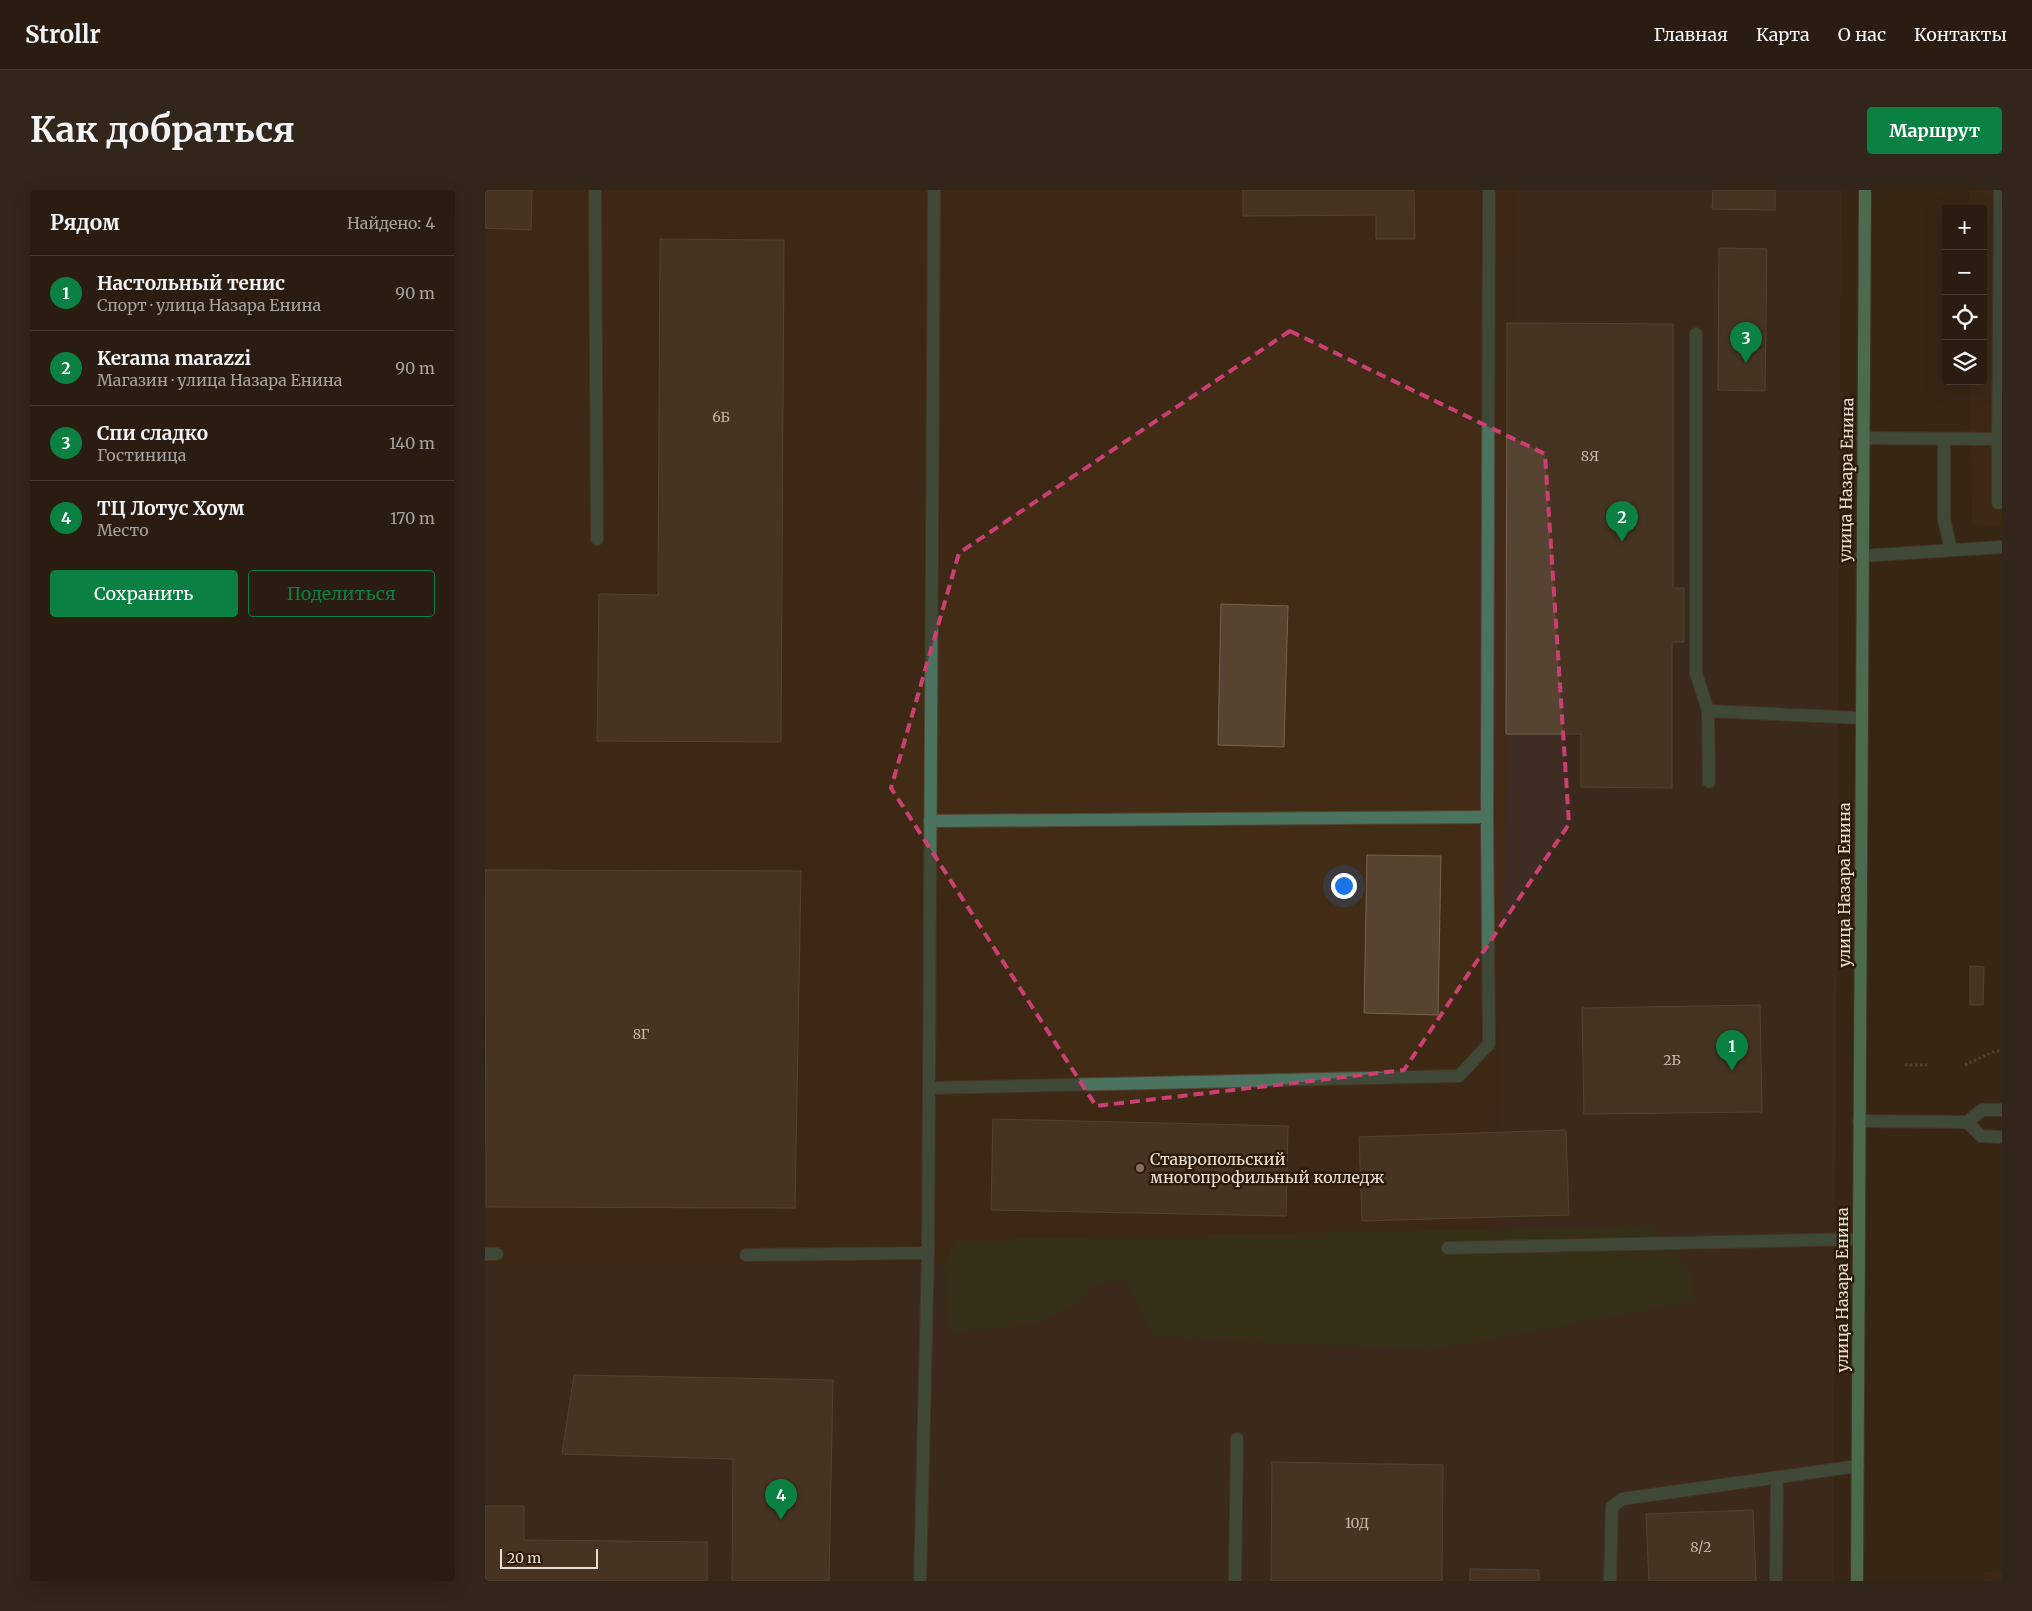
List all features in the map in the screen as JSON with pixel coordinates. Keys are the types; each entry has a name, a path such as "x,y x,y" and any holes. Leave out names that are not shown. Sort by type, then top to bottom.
{"main road":[{"name":"улица Назара Енина","path":"1857,1581 1861,556 1865,190"}],"lane":[{"path":"595,190 597,539"},
{"path":"920,1581 928,1253 934,190"},
{"path":"929,1088 1459,1076 1489,1044 1487,817 1489,190"},
{"path":"1998,504 2000,190"},
{"path":"1696,334 1696,673 1708,711 1709,782"},
{"path":"1863,438 1998,439"},
{"path":"1944,439 1944,519 1951,550"},
{"path":"1861,556 2002,546"},
{"path":"1708,711 1861,718"},
{"path":"931,821 1487,817"},
{"path":"1859,1121 1967,1122 1982,1110 2002,1110"},
{"path":"1967,1122 1981,1136 2002,1137"},
{"path":"1448,1248 1859,1239"},
{"path":"746,1255 928,1253"},
{"path":"1235,1581 1237,1439"},
{"path":"1610,1581 1612,1507 1622,1499 1858,1466"},
{"path":"1776,1581 1777,1478"}],"path":[{"path":"1965,1065 1995,1051 2002,1052"},
{"path":"1905,1065 1927,1065"}],"highlighted area":[{"path":"1290,331 1545,454 1569,824 1404,1070 1096,1106 891,788 959,553"}],"shaded area":[{"path":"485,190 1516,190 1498,1263 485,1263"},
{"path":"1513,190 1841,190 1833,1581 485,1581 485,1263 1498,1263"},
{"path":"1969,190 2002,190 2002,526 1972,525 1971,385 1987,385 1987,205 1969,205"},
{"path":"2002,1571 2002,1581 1984,1581 1984,1572"}],"green space":[{"path":"1649,1226 1690,1270 1696,1301 1433,1350 1153,1337 1126,1281 1091,1284 1082,1301 1040,1323 949,1333 945,1263 955,1240"}],"building":[{"path":"485,190 532,190 531,230 485,228"},
{"path":"1243,190 1414,190 1415,239 1376,239 1376,215 1243,216"},
{"path":"1713,190 1775,190 1775,210 1712,209"},
{"path":"660,239 784,240 781,742 597,741 599,594 658,595"},
{"path":"1719,248 1767,249 1765,391 1718,390"},
{"path":"1507,323 1673,324 1673,588 1684,588 1684,642 1672,642 1672,788 1581,787 1581,734 1506,734"},
{"path":"1221,604 1288,606 1284,747 1218,745"},
{"path":"1367,855 1441,856 1438,1015 1364,1013"},
{"path":"485,870 801,871 795,1208 486,1207"},
{"path":"1970,966 1984,967 1983,1005 1970,1005"},
{"path":"1760,1005 1762,1112 1584,1114 1582,1008"},
{"name":"Ставропольский многопрофильный колледж","path":"993,1119 1288,1126 1286,1216 991,1210"},
{"path":"1566,1130 1569,1215 1362,1221 1359,1137"},
{"path":"574,1375 833,1380 829,1581 732,1581 733,1459 562,1454"},
{"path":"1272,1462 1443,1465 1442,1581 1271,1581"},
{"path":"485,1506 524,1506 524,1540 707,1542 707,1581 485,1581"},
{"path":"1753,1510 1756,1581 1649,1581 1646,1514"},
{"path":"1470,1569 1539,1570 1539,1581 1470,1581"}],"place":[{"name":"Спи сладко","path":"1746,363"},
{"name":"Kerama marazzi","path":"1622,542"},
{"name":"Настольный тенис","path":"1732,1071"},
{"name":"Ставропольский многопрофильный колледж","path":"1140,1168"},
{"name":"ТЦ Лотус Хоум","path":"781,1520"}]}
